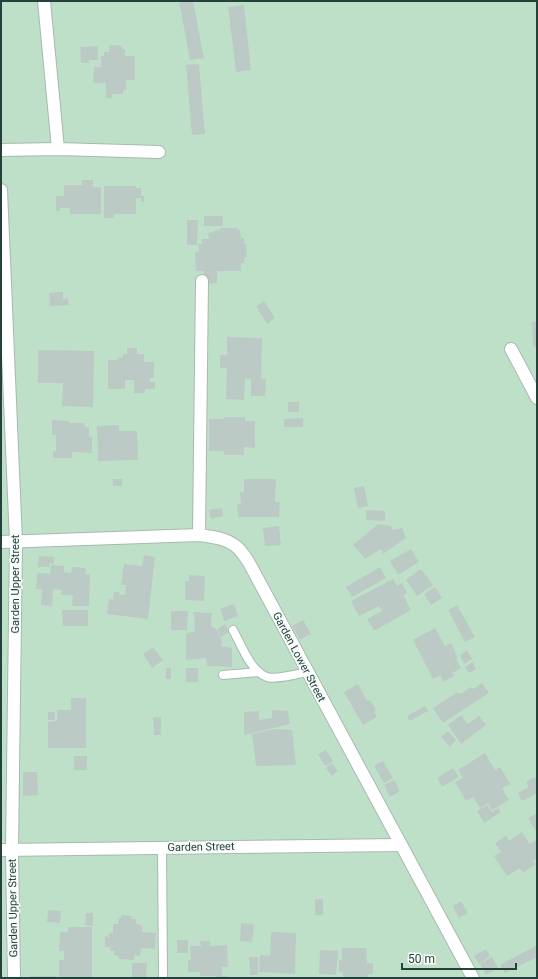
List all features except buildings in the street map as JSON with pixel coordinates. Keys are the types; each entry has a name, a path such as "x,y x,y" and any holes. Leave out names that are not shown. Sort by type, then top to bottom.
{"street":[{"path":"44,1 58,149"},
{"path":"1,150 58,149 159,152"},
{"name":"Garden Upper Street","path":"1,190 16,542 6,850 14,978"},
{"path":"199,535 202,281"},
{"path":"512,349 537,398"},
{"name":"Garden Lower Street","path":"1,542 199,535 229,542 239,549 248,561 473,978"},
{"name":"Garden Street","path":"6,850 401,845"}],"lane":[{"path":"232,630 252,665 259,672 268,677 307,672"},
{"path":"223,675 259,672"},
{"path":"162,847 162,978"}],"green space":[{"path":"1,1 537,1 537,978 1,978"}]}
